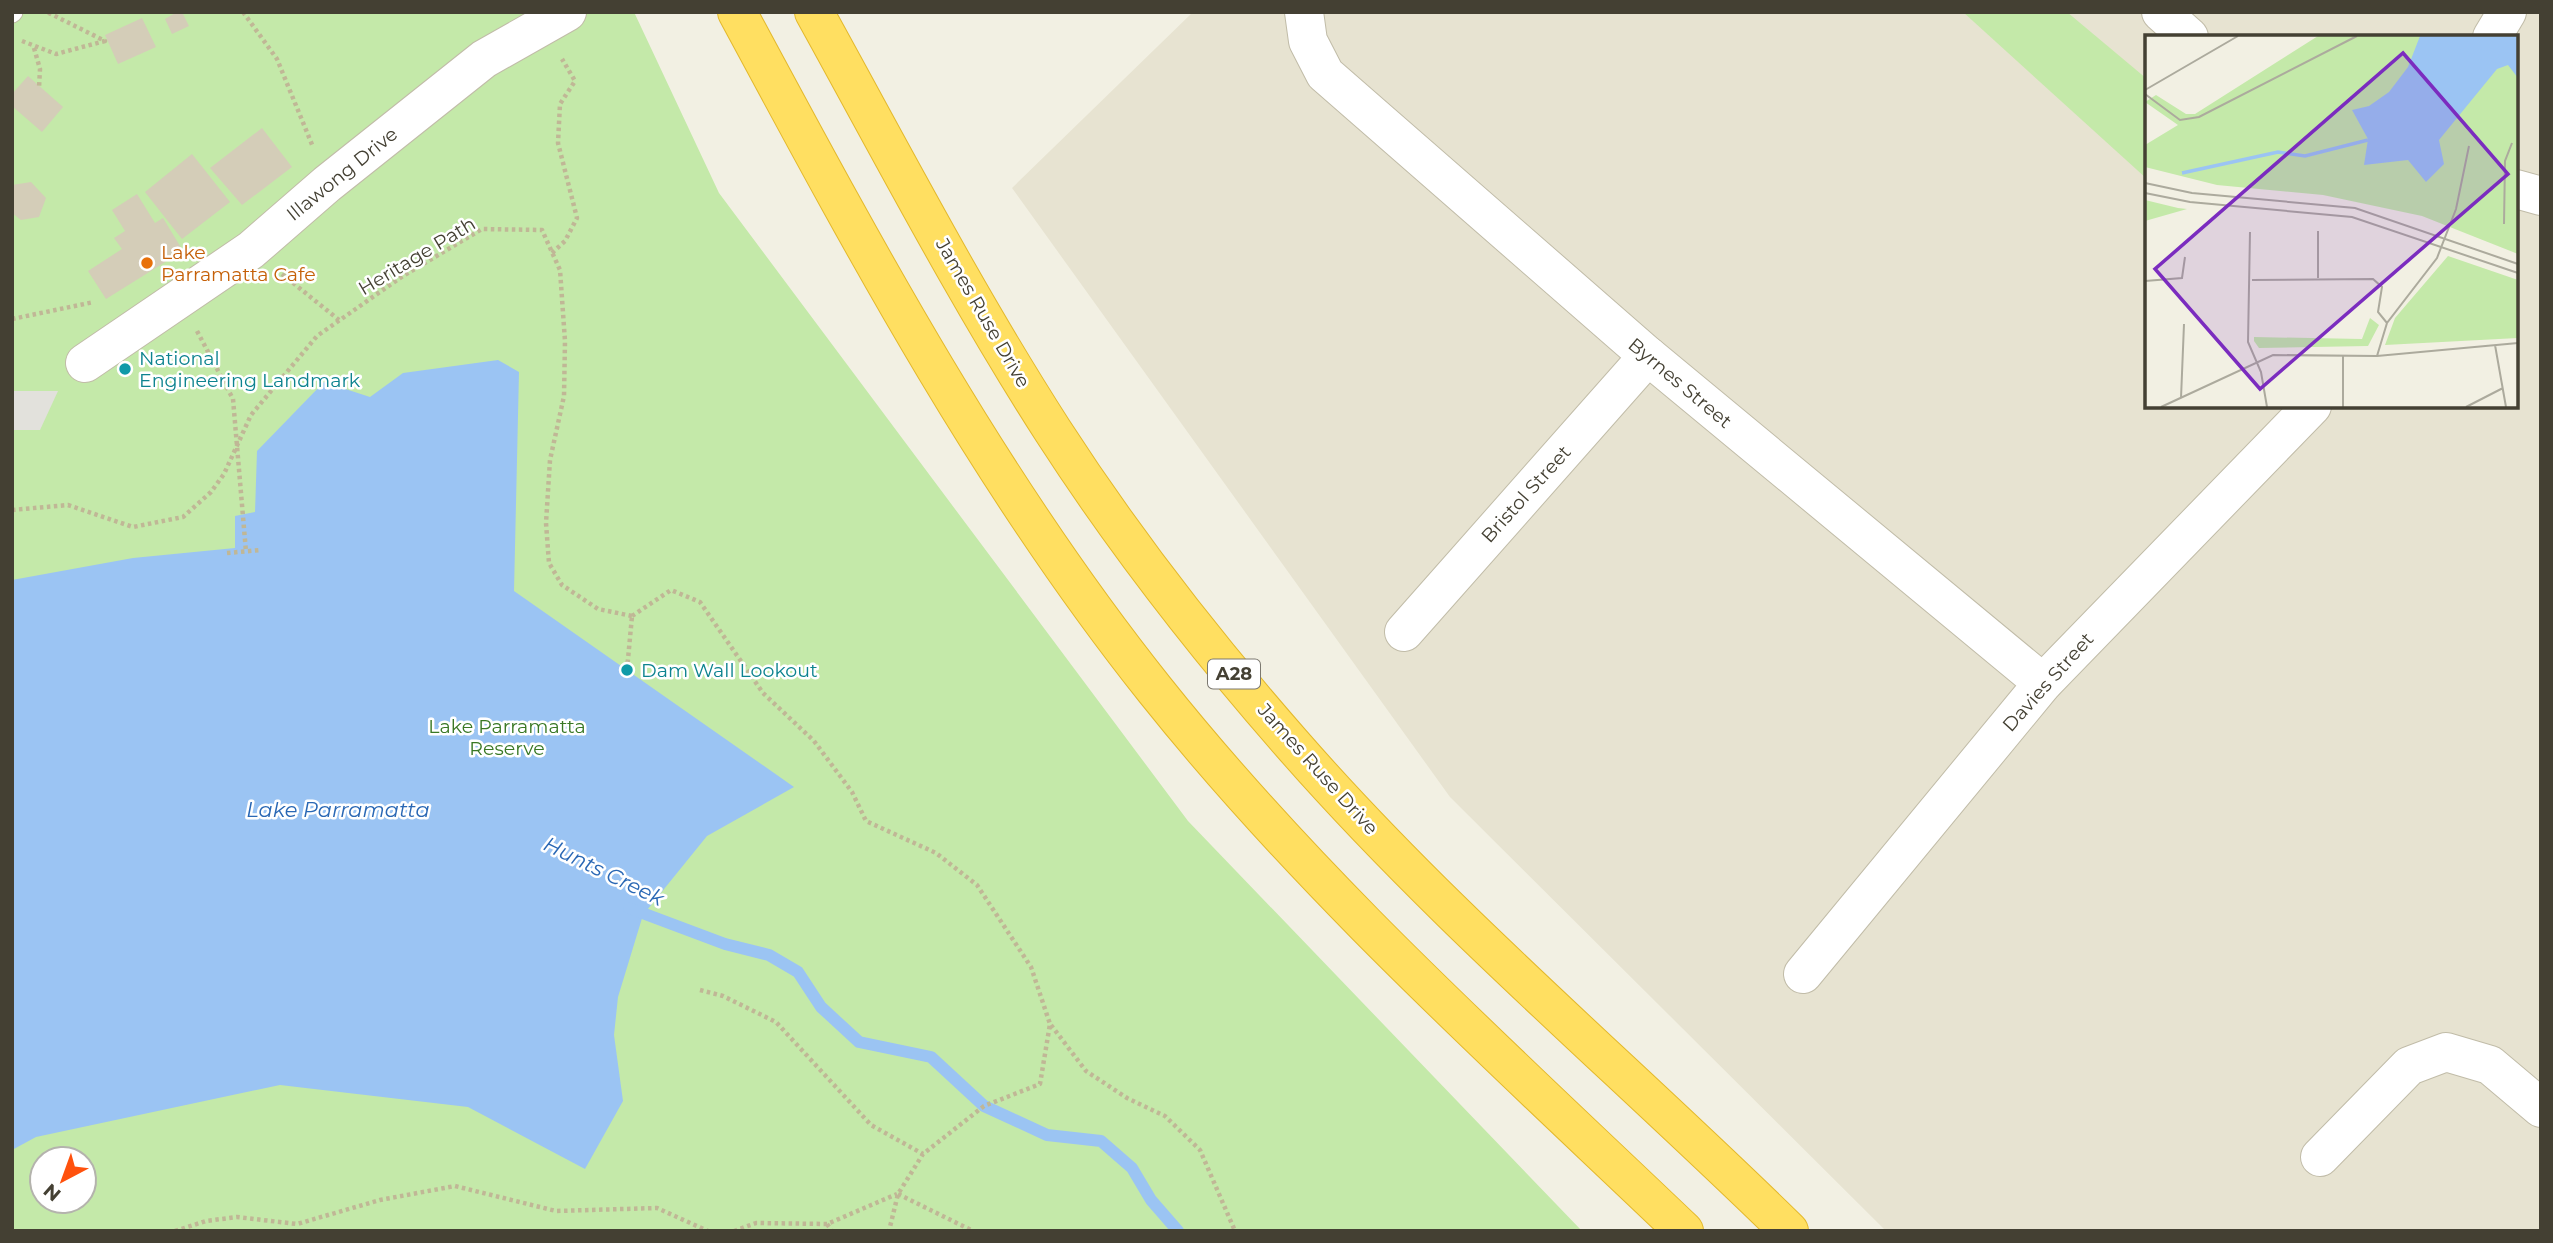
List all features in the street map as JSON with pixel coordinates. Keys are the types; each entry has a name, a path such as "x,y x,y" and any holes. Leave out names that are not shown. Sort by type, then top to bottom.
{"highway":[{"path":"737,12 928,360 1061,564 1155,690 1329,886 1684,1231"},
{"name":"James Ruse Drive","path":"814,12 982,317 1054,433 1130,542 1208,642 1293,745 1388,846 1789,1231"}],"street":[{"name":"Illawong Drive","path":"85,363 251,250 327,184 484,58 567,12"},
{"name":"Byrnes Street","path":"1304,12 1308,41 1325,74 1648,356 2043,683"},
{"path":"2161,12 2187,35"},
{"path":"2493,35 2507,12"},
{"path":"2518,189 2541,195"},
{"name":"Bristol Street","path":"1404,632 1648,356"},
{"name":"Davies Street","path":"1803,974 2043,683 2310,408"},
{"path":"2320,1157 2409,1066 2446,1052 2490,1065 2541,1108"}],"path":[{"path":"12,35 33,47 56,54 105,41 47,12"},
{"path":"243,12 277,59 327,184"},
{"path":"33,47 40,69 39,89"},
{"path":"552,253 565,241 577,218 558,143 560,104 575,81 558,51"},
{"name":"Heritage Path","path":"12,510 68,505 133,527 183,517 211,492 224,474 251,415 309,346 339,320 403,276 482,229 542,229 559,271 565,341 564,396 550,460 546,523 549,563 562,586 598,609 632,616"},
{"path":"285,277 339,320"},
{"path":"177,299 233,399 239,439 246,552"},
{"path":"12,319 94,302"},
{"path":"227,553 261,550"},
{"path":"627,670 632,616 671,590 700,602 762,693 814,741 852,792 866,821 936,853 978,885 1031,967 1050,1024 1086,1071 1127,1098 1165,1116 1200,1150 1236,1231"},
{"path":"700,990 723,996 776,1022 871,1125 923,1154"},
{"path":"889,1231 898,1194 923,1154 984,1106 1040,1084 1050,1024"},
{"path":"175,1231 206,1221 237,1217 297,1224 380,1200 455,1186 556,1211 657,1208 708,1231"},
{"path":"734,1231 756,1223 827,1224 898,1194 973,1231"},
{"path":"827,1224 832,1231"}],"shaded area":[{"path":"1193,12 2541,12 2541,1231 1886,1231 1450,797 1012,188"},
{"path":"12,391 58,391 40,430 12,430"}],"green space":[{"name":"Lake Parramatta Reserve","path":"12,12 634,12 719,193 1188,821 1582,1231 12,1231"},
{"path":"1963,12 2067,12 2145,77 2145,177"}],"water":[{"name":"Lake Parramatta","path":"498,360 519,372 514,591 794,787 707,836 643,915 618,997 614,1035 623,1101 585,1169 468,1107 280,1085 36,1137 12,1150 12,580 133,558 235,548 235,516 255,512 257,451 324,382 370,397 403,373"}],"building":[{"path":"182,12 189,26 172,34 165,19"},
{"path":"142,18 156,47 118,64 105,35"},
{"path":"28,76 63,107 42,132 12,106 12,94"},
{"path":"262,128 292,167 242,205 210,168"},
{"path":"192,154 230,202 182,239 145,192"},
{"path":"31,182 46,198 39,217 21,220 12,213 12,185"},
{"path":"137,194 155,223 163,218 183,251 106,299 88,271 122,249 114,238 125,231 112,210"}],"waterway":[{"name":"Hunts Creek","path":"629,908 725,944 769,955 798,972 821,1007 859,1042 931,1057 984,1106 1047,1135 1101,1141 1132,1168 1151,1200 1178,1231"}],"place":[{"name":"Lake Parramatta Cafe","path":"147,263"},
{"name":"National Engineering Landmark","path":"125,369"},
{"name":"Dam Wall Lookout","path":"627,670"}]}
